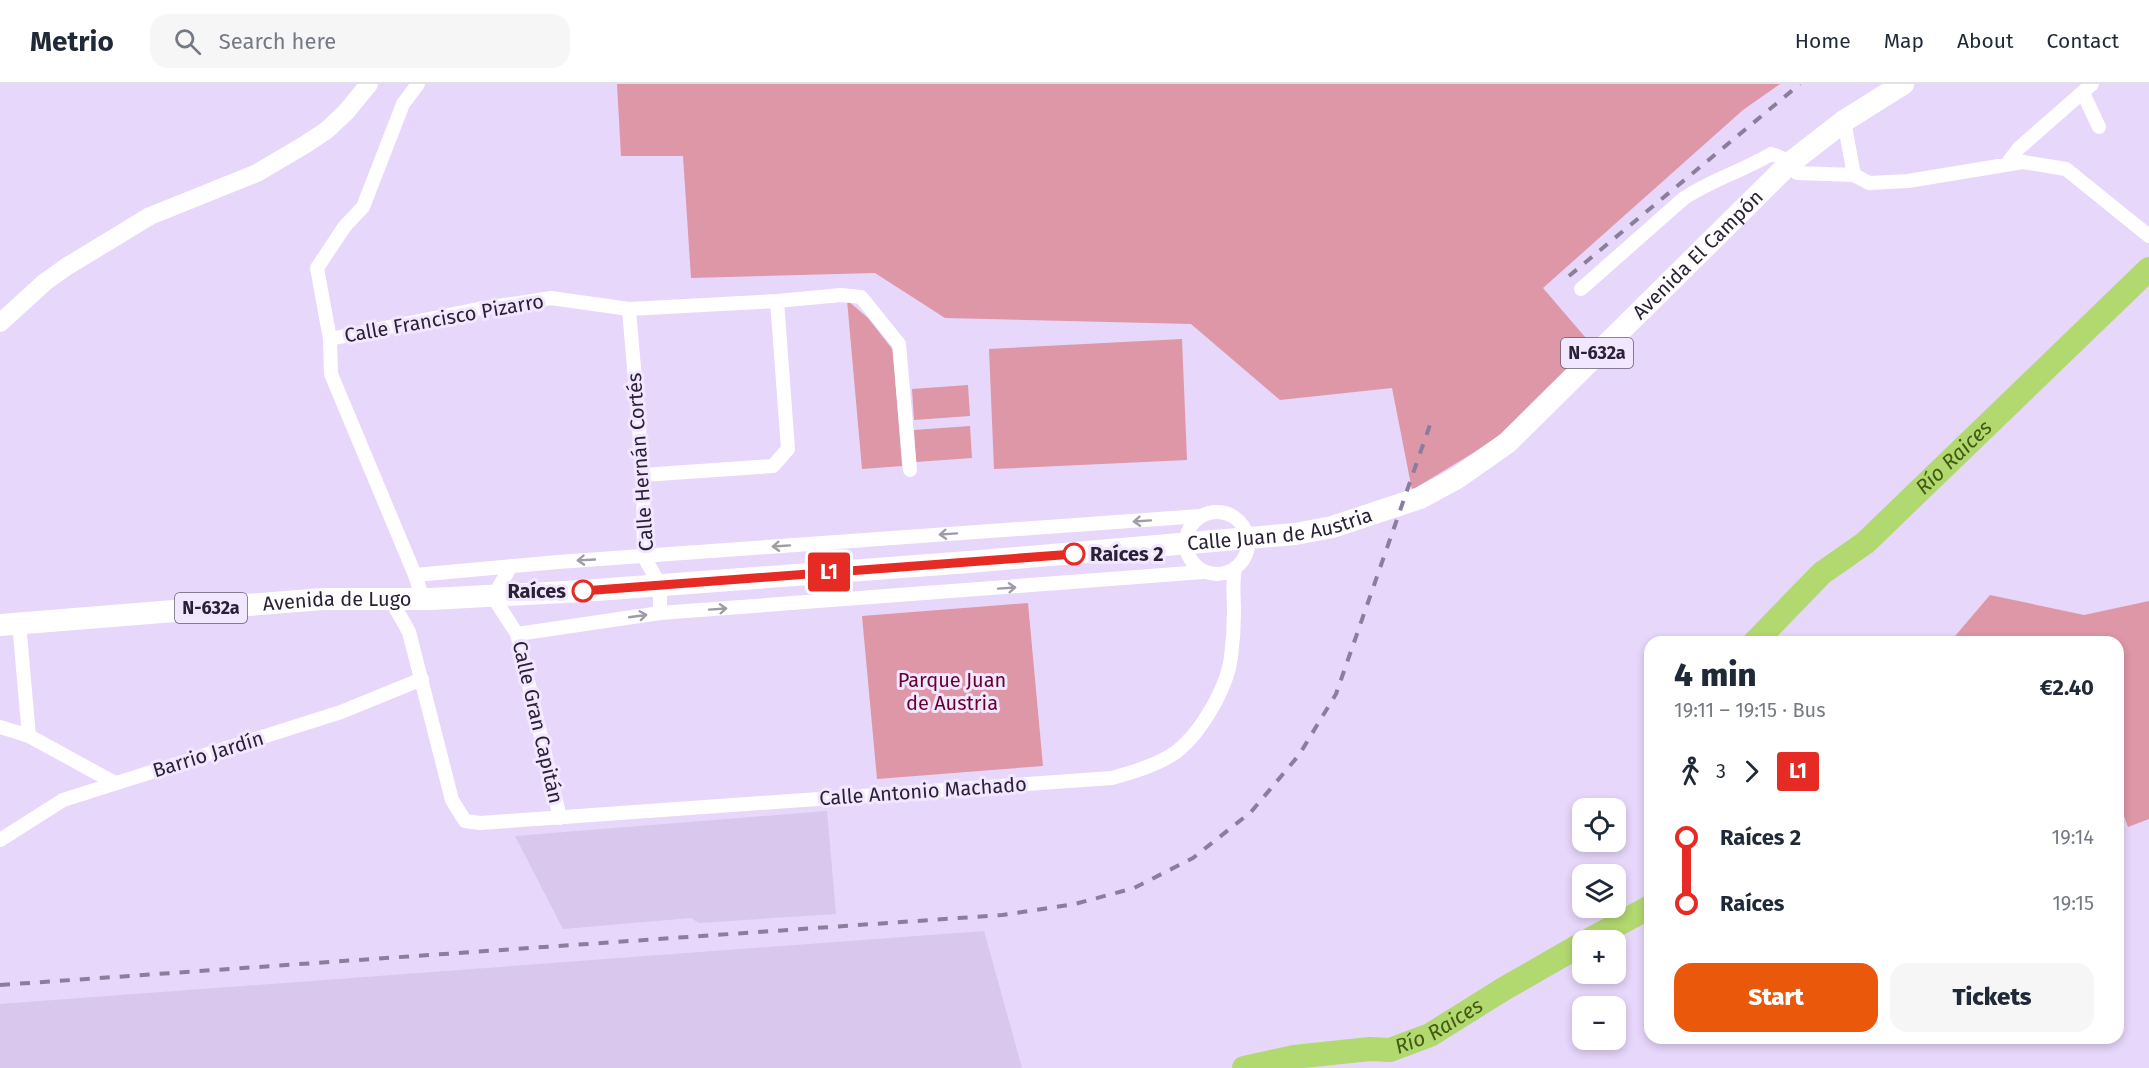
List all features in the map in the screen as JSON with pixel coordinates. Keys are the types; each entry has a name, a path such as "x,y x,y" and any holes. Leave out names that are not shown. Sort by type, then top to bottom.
{"main road":[{"name":"Avenida El Campón","path":"1381,512 1420,498 1457,478 1507,443 1790,163 1844,122 1903,84"},
{"name":"Calle Juan de Austria","path":"423,599 493,597 660,585 1185,544 1304,532 1332,527 1381,512"},
{"name":"Avenida de Lugo","path":"9,624 323,599 423,599"}],"street":[{"path":"0,323 45,282 66,267 150,216 257,173 306,144 327,130 346,112 369,84"},
{"path":"418,84 403,104 363,207 345,226 317,268 330,339 331,374 423,599"},
{"path":"2006,165 2019,148 2088,88 2099,127"},
{"path":"1844,122 1854,175"},
{"path":"1581,289 1683,199 1701,187 1750,167 1771,154 1781,156 1797,173 1854,175 1869,183 1908,181 2023,162 2066,169 2149,236"},
{"name":"Calle Francisco Pizarro","path":"330,339 478,309 551,298 629,309 841,295 861,297 899,344 910,470"},
{"path":"644,475 773,466 788,448 777,301"},
{"name":"Calle Hernán Cortés","path":"629,309 644,475 644,557 660,585 660,613"},
{"path":"415,575 1200,516 1210,512 1230,514 1239,520 1248,538"},
{"path":"1200,516 1187,533 1185,544 1190,560 1203,572"},
{"name":"Calle Antonio Machado","path":"422,679 452,800 465,821 480,823 560,818 1112,778 1142,769 1176,752 1199,729 1217,701 1231,660 1234,610 1232,582 1235,569 1246,556 1248,538"},
{"path":"493,597 511,566"},
{"path":"517,634 660,613 1203,572 1220,575 1235,569"},
{"name":"Calle Gran Capitán","path":"493,597 517,634 560,818"},
{"path":"391,600 409,632 422,679"},
{"path":"9,624 29,736"},
{"name":"Barrio Jardín","path":"0,840 63,800 341,712 422,679"},
{"path":"0,727 29,736 115,783"}],"shaded area":[{"path":"827,811 836,914 699,923 691,918 563,929 515,836"},
{"path":"984,931 1022,1068 0,1068 0,1004"}],"green space":[{"path":"617,84 1780,84 1743,110 1543,288 1591,344 1506,433 1412,490 1392,388 1280,400 1191,324 945,318 875,273 691,278 683,156 621,156"},
{"path":"847,300 868,318 893,350 902,466 862,469"},
{"path":"1182,339 1187,460 994,469 989,349"},
{"path":"968,385 970,416 914,420 912,389"},
{"path":"970,426 972,458 916,462 914,430"},
{"path":"1990,595 2084,615 2149,601 2149,819 2128,827 2124,816 2124,636 1955,636"},
{"name":"Parque Juan de Austria","path":"1028,603 1043,766 877,779 862,616"}],"waterway":[{"name":"Río Raices","path":"1761,636 1822,573 1865,543 2149,269"},
{"name":"Río Raices","path":"1607,930 1644,910"},
{"name":"Río Raices","path":"1244,1068 1294,1057 1370,1049 1390,1050 1430,1035 1572,950"}],"railway":[{"path":"1569,276 1800,84"},
{"path":"0,985 1002,915 1075,904 1134,888 1193,858 1251,812 1299,755 1336,694 1432,419"}],"bus line":[{"name":"L1","path":"583,591 1074,554"}],"place":[{"name":"Raíces 2","path":"1074,554"},
{"name":"Raíces","path":"583,591"}]}
